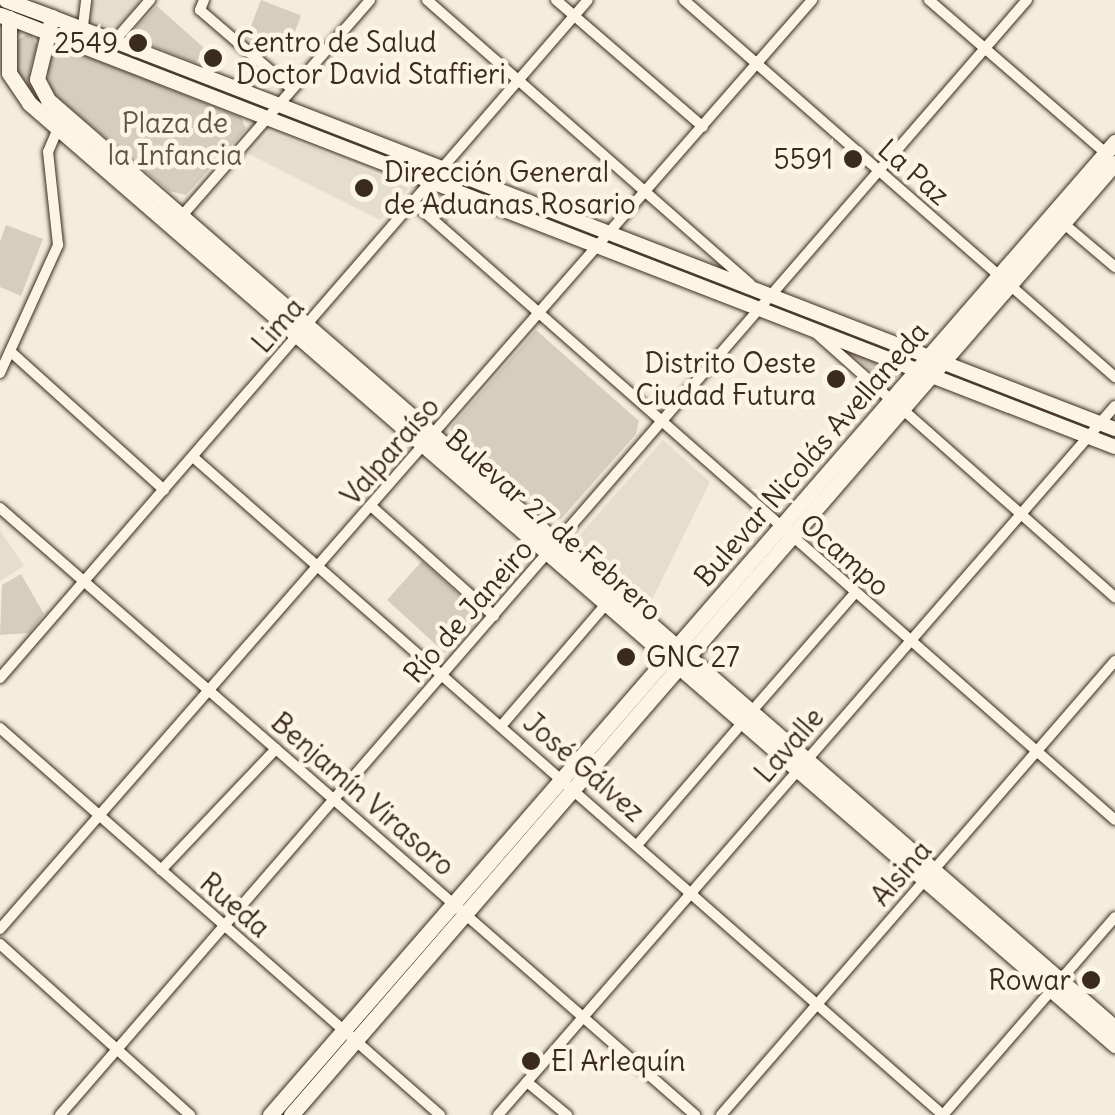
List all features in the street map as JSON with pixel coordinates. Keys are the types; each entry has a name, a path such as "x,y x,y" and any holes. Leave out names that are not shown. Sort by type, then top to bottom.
{"main road":[{"path":"6,0 80,46 1115,447"},
{"path":"5,16 83,29 1115,429"},
{"name":"Bulevar 27 de Febrero","path":"5,16 10,73 18,91 304,330 1056,986 1115,1045"},
{"name":"Bulevar 27 de Febrero","path":"49,25 38,64 40,90 177,221"},
{"name":"Bulevar Nicolás Avellaneda","path":"1004,280 1064,222 1113,155"},
{"name":"Bulevar Nicolás Avellaneda","path":"270,1115 349,1036 1113,155"},
{"name":"Bulevar 27 de Febrero","path":"553,548 606,604 677,656"},
{"name":"Bulevar 27 de Febrero","path":"1056,986 1115,1028"},
{"name":"Bulevar Nicolás Avellaneda","path":"291,1115 349,1036"}],"street":[{"path":"80,46 86,0"},
{"path":"103,54 150,0"},
{"path":"204,0 200,10 292,89"},
{"path":"177,221 370,0"},
{"path":"427,0 765,294"},
{"path":"556,0 703,127"},
{"name":"Lima","path":"0,678 588,0"},
{"name":"La Paz","path":"684,0 1115,377"},
{"path":"928,0 1113,155"},
{"name":"Río de Janeiro","path":"60,1115 760,310 765,294 880,171 1027,0"},
{"name":"Valparaíso","path":"0,929 606,234 646,193 808,1"},
{"path":"0,373 58,245 48,152 58,128"},
{"name":"Ocampo","path":"413,202 784,533 1115,820"},
{"path":"1064,222 1115,268"},
{"path":"812,330 1115,597"},
{"path":"11,352 164,490"},
{"name":"Lavalle","path":"498,1115 1115,406"},
{"name":"José Gálvez","path":"193,457 568,782 943,1115"},
{"path":"371,506 494,616"},
{"name":"Benjamín Virasoro","path":"0,508 695,1115"},
{"path":"638,844 854,594"},
{"path":"502,725 606,604"},
{"name":"Alsina","path":"720,1115 1115,661"},
{"name":"Rueda","path":"0,728 440,1115"},
{"path":"162,870 276,748"},
{"path":"943,1115 1115,917"},
{"path":"0,944 190,1115"},
{"path":"527,1082 567,1115"},
{"path":"166,1115 176,1103"}],"shaded area":[{"path":"92,0 141,0 116,29 89,21"},
{"path":"269,132 409,188 380,220 249,154"},
{"path":"663,440 710,482 650,604 580,544 579,536"},
{"path":"0,530 24,566 0,581"}],"green space":[{"path":"261,0 301,15 286,54 246,38"},
{"path":"157,6 204,48 196,63 128,36"},
{"path":"30,33 37,45 29,73 34,92 27,97 14,73 13,51 17,40"},
{"name":"Plaza de la Infancia","path":"53,43 241,117 246,129 186,195 169,191 51,92 46,64"},
{"path":"435,190 457,198 446,227 422,204 423,196"},
{"path":"6,225 43,239 21,296 0,287 0,242"},
{"path":"536,330 639,421 636,434 561,519 553,520 452,435 451,427"},
{"path":"850,352 894,369 897,377 886,384"},
{"path":"422,561 477,611 476,618 445,653 387,600"},
{"path":"21,574 44,614 29,633 0,635 2,585"}],"place":[{"name":"2549","path":"138,43"},
{"name":"Centro de Salud Doctor David Staffieri","path":"213,58"},
{"name":"5591","path":"853,159"},
{"name":"Dirección General de Aduanas Rosario","path":"364,188"},
{"name":"Distrito Oeste Ciudad Futura","path":"836,379"},
{"name":"GNC 27","path":"626,657"},
{"name":"Rowar","path":"1091,980"},
{"name":"El Arlequín","path":"531,1061"}]}
